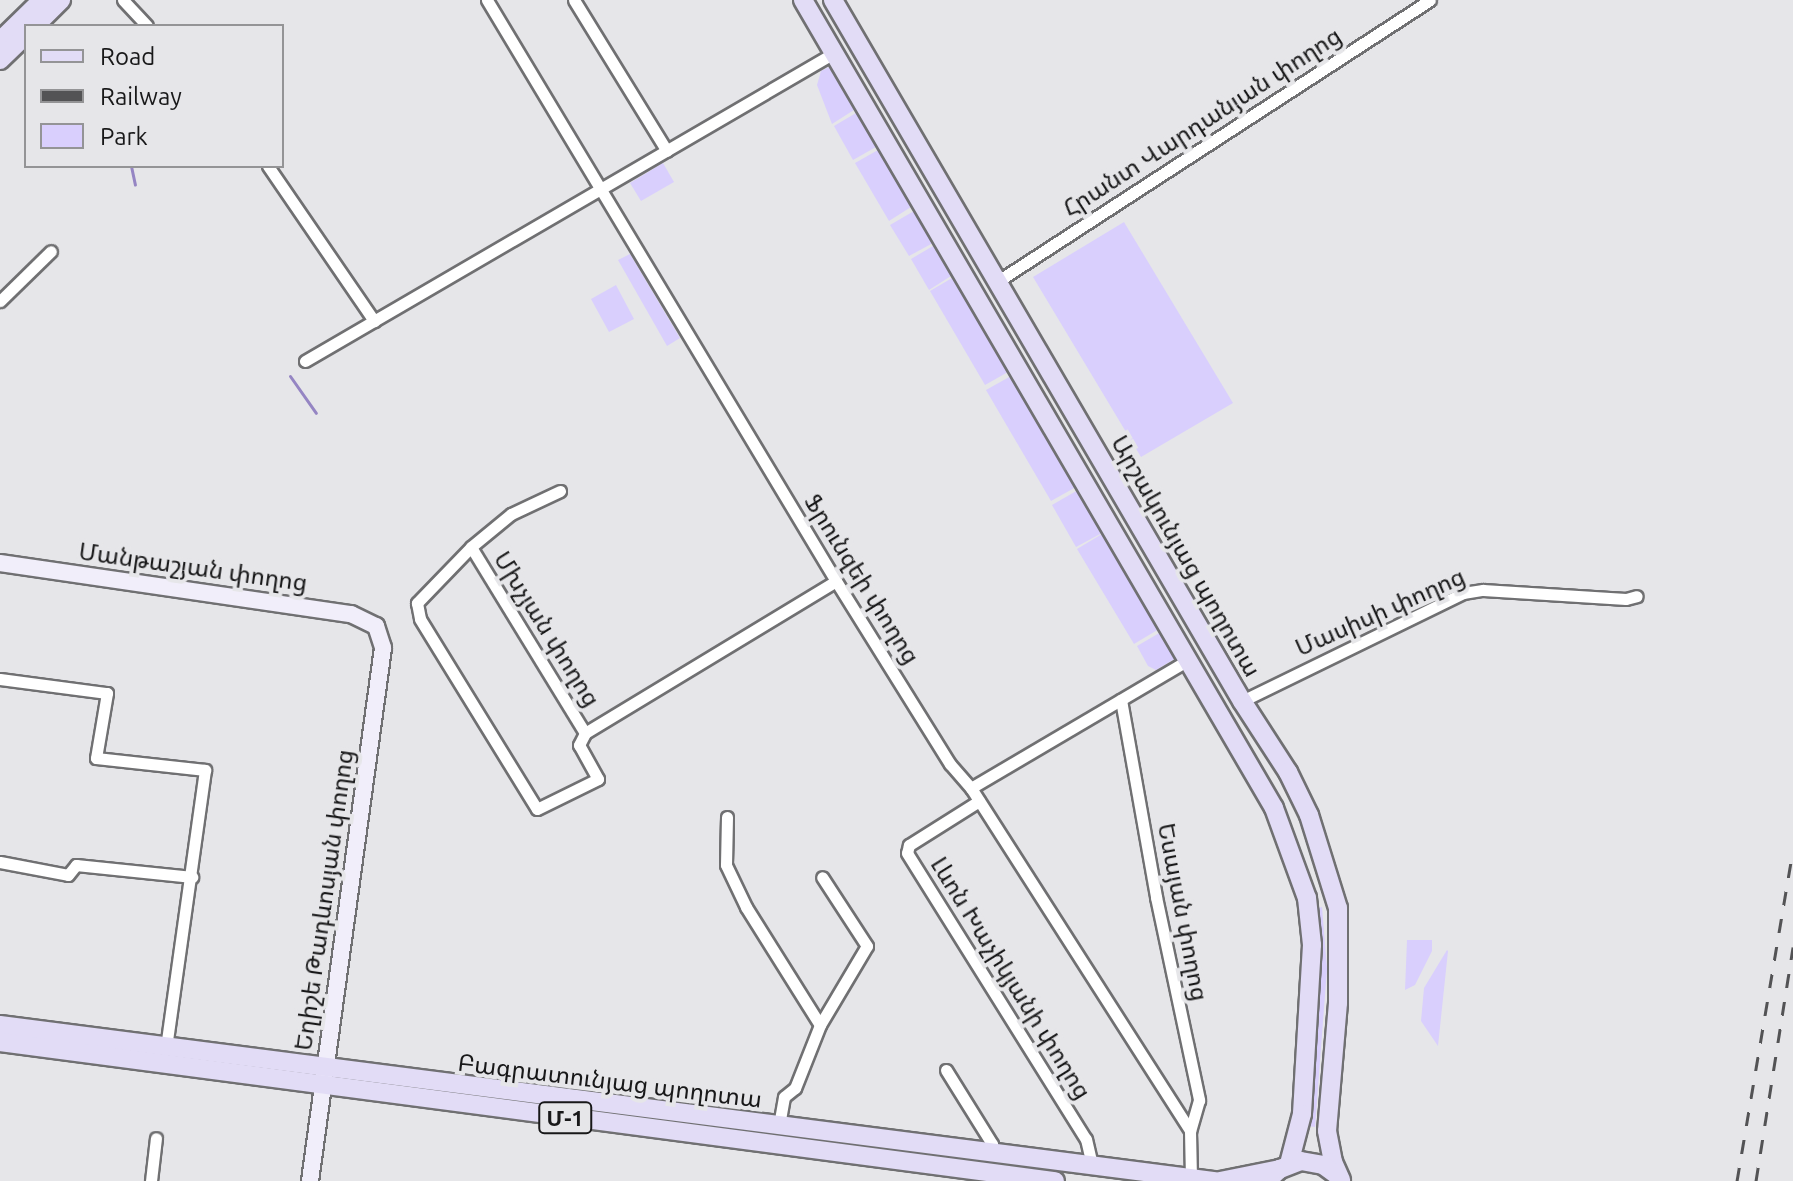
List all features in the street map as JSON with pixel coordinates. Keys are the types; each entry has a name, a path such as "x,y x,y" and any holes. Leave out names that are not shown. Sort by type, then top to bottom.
{"main road":[{"path":"0,60 12,34 42,0"},
{"path":"37,24 61,0"},
{"name":"Արշակունյաց պողոտա","path":"803,0 1274,808 1307,898 1312,945 1302,1114 1279,1171"},
{"name":"Արշակունյաց պողոտա","path":"833,0 1242,701 1288,772 1309,815 1335,895 1340,937 1327,1141 1341,1180"},
{"path":"975,295 998,281"},
{"path":"1219,713 1242,701"},
{"path":"1307,898 1323,888 1335,895"},
{"name":"Բագրատունյաց պողոտա","path":"0,1025 166,1048 324,1078 1055,1181"},
{"name":"Բագրատունյաց պողոտա","path":"0,1042 779,1126 1218,1181 1312,1162 1333,1171 1341,1180"}],"street":[{"path":"123,0 145,24"},
{"name":"Ֆրունզեի փողոց","path":"487,0 836,581 950,764 971,788 1190,1131"},
{"path":"574,0 667,151"},
{"name":"Հրանտ Վարդանյան փողոց","path":"998,281 1430,0"},
{"path":"305,361 834,53"},
{"path":"269,168 374,321"},
{"path":"0,301 51,251"},
{"path":"560,491 511,514 471,547 417,603 420,619 535,807 541,809 598,779 579,745 585,733 836,581"},
{"name":"Մխչյան փողոց","path":"471,547 585,733"},
{"name":"Մանթաշյան փողոց","path":"0,563 351,614 376,626"},
{"name":"Մասիսի փողոց","path":"1242,701 1463,593 1483,590 1626,599 1637,596"},
{"name":"Եղիշե Թադևոսյան փողոց","path":"310,1181 383,649 376,626"},
{"path":"971,788 1188,660"},
{"path":"0,679 107,693 96,758 205,770 166,1048"},
{"name":"Եսայան փողոց","path":"1121,700 1156,897 1199,1100 1190,1131"},
{"name":"Լևոն Խաչիկյանի փողոց","path":"979,801 909,845 907,853 1086,1139 1092,1166"},
{"path":"727,817 726,865 746,907 820,1025"},
{"path":"0,862 68,875 76,865 192,877"},
{"path":"779,1126 784,1097 795,1088 820,1025 867,946 822,877"},
{"path":"946,1070 992,1144 990,1153"},
{"path":"1190,1131 1191,1178"},
{"path":"151,1181 156,1138"}],"green space":[{"path":"829,67 854,110 832,124 817,85 821,71"},
{"path":"856,113 876,147 853,160 834,126"},
{"path":"878,150 911,207 889,221 855,163"},
{"path":"663,163 674,182 641,201 630,183"},
{"path":"914,211 933,243 909,256 890,225"},
{"path":"1124,222 1233,403 1141,457 1033,277"},
{"path":"933,246 951,276 929,290 911,259"},
{"path":"630,254 680,338 667,346 618,260"},
{"path":"952,278 1008,372 985,385 930,291"},
{"path":"616,285 634,319 609,332 591,299"},
{"path":"1011,376 1076,487 1051,501 986,390"},
{"path":"1078,490 1102,533 1076,547 1052,505"},
{"path":"1102,534 1159,629 1134,644 1077,549"},
{"path":"1161,632 1176,658 1156,670 1148,666 1137,646"},
{"path":"1322,907 1327,969 1315,1127 1308,1126 1320,968 1315,909"},
{"path":"1407,940 1432,940 1432,951 1415,985 1405,990"},
{"path":"1447,950 1438,1046 1421,1021 1424,988"}],"waterway":[{"path":"131,168 135,185"},
{"path":"290,376 316,413"}],"railway":[{"path":"1737,1181 1793,851"},
{"path":"1756,1181 1793,947"}]}
